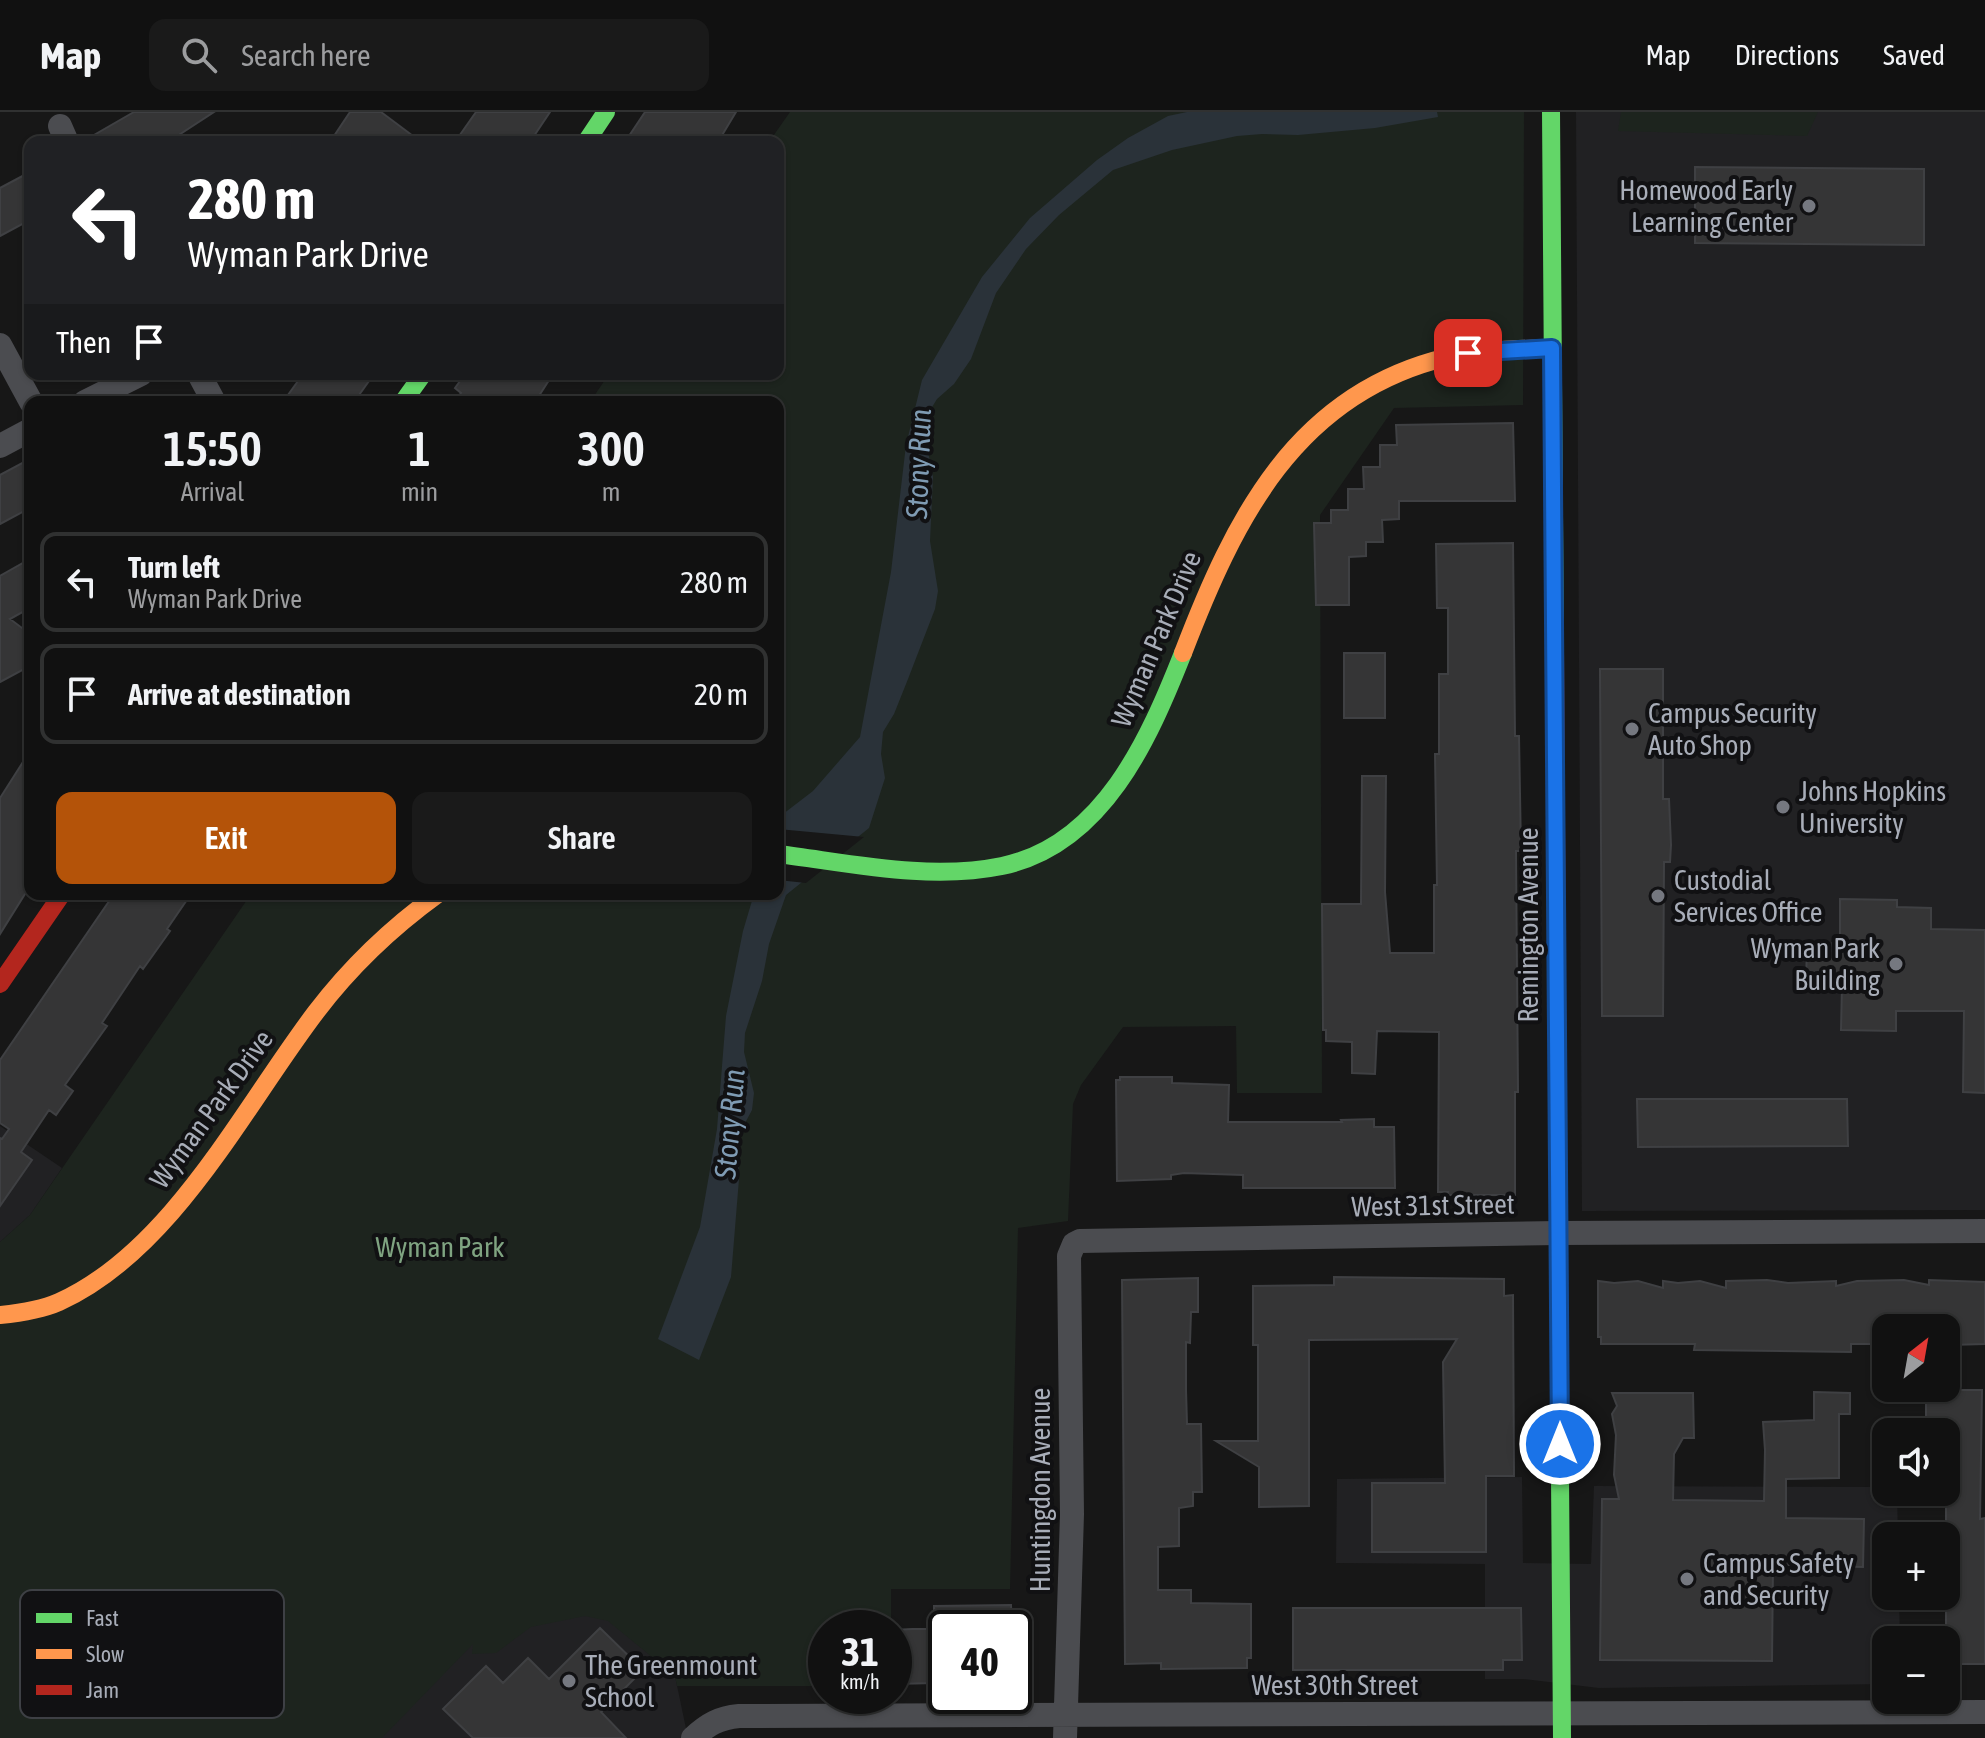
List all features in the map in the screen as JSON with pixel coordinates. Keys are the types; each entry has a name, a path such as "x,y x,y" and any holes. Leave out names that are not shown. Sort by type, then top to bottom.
{"street":[{"path":"590,136 606,112"},
{"name":"Remington Avenue","path":"1551,112 1562,1738"},
{"path":"0,345 28,396"},
{"name":"Wyman Park Drive","path":"784,855 923,869 983,869 1030,859 1066,837 1104,802 1153,725 1211,582 1246,511 1266,480 1297,444 1332,413 1387,378 1438,360 1494,350 1552,348"},
{"path":"97,396 129,380"},
{"path":"0,446 24,433"},
{"path":"0,984 58,900"},
{"name":"Wyman Park Drive","path":"0,1315 29,1312 60,1302 91,1284 148,1237 201,1173 294,1042 353,967 399,923 430,900"},
{"name":"West 31st Street","path":"1074,1244 1086,1240 1559,1233 1985,1231"},
{"name":"Huntingdon Avenue","path":"1065,1727 1072,1514 1069,1256 1074,1244"},
{"name":"West 30th Street","path":"693,1738 707,1725 721,1718 814,1728 1065,1727 1562,1713 1985,1712"}],"shaded area":[{"name":"Johns Hopkins University","path":"1576,112 1985,112 1985,1210 1582,1211"},
{"path":"0,1126 62,1168 30,1215 0,1242"},
{"path":"1522,1477 1523,1563 1591,1564 1594,1486 1872,1487 1872,1506 1897,1506 1898,1522 1872,1522 1872,1610 1899,1610 1900,1626 1872,1626 1872,1684 1599,1688 1523,1679 1485,1679 1485,1564 1336,1563 1337,1479"},
{"path":"561,1580 675,1676 688,1738 364,1738 527,1590"}],"green space":[{"name":"Wyman Park","path":"790,112 1524,112 1523,405 1394,408 1320,515 1322,1093 1237,1093 1236,1026 1123,1027 1081,1085 1073,1104 1068,1221 1018,1228 1010,1589 891,1589 891,1610 808,1610 808,1686 677,1686 675,1676 608,1621 585,1616 531,1627 496,1653 472,1654 473,1644 382,1738 0,1738 0,1242 30,1215 247,900 784,900 784,396 594,396 605,380 784,380 784,136 773,136"},
{"path":"1621,112 1818,112 1807,136 1618,131"}],"water":[{"name":"Stony Run","path":"1187,112 1437,112 1438,117 1375,128 1298,135 1237,136 1172,150 1113,170 1059,215 1026,249 996,293 971,359 926,417 925,436 933,477 930,541 938,591 935,609 908,679 883,732 881,754 885,778 869,828 786,895 769,944 762,981 745,1033 744,1052 754,1093 752,1110 738,1143 739,1179 731,1277 699,1360 658,1339 700,1227 717,1129 726,1016 743,931 752,900 784,900 784,813 813,791 860,737 891,572 906,445 922,380 982,277 1030,218 1097,160 1168,116"}],"pier":[{"path":"784,830 864,837 806,883 784,881"}],"building":[{"path":"134,112 214,112 177,136 92,136"},
{"path":"350,112 381,112 413,136 334,136"},
{"path":"476,112 550,112 534,136 459,136"},
{"path":"645,112 736,112 722,136 629,136"},
{"name":"Homewood Early Learning Center","path":"1695,167 1924,169 1924,245 1695,243"},
{"path":"24,175 24,223 0,236 0,188"},
{"path":"299,380 370,380 358,396 287,396"},
{"path":"461,380 549,380 539,396 459,396 461,393 455,388"},
{"path":"1513,423 1515,501 1399,501 1399,519 1382,520 1383,542 1366,542 1366,556 1349,557 1349,605 1316,605 1314,523 1331,523 1331,510 1348,510 1348,489 1364,489 1363,467 1380,467 1380,445 1397,445 1396,425"},
{"path":"24,462 24,511 0,524 0,475"},
{"path":"1513,543 1515,736 1519,736 1521,851 1516,851 1518,1092 1515,1092 1515,1195 1448,1195 1448,1192 1438,1192 1439,1032 1377,1031 1375,1074 1352,1073 1352,1042 1326,1041 1326,1030 1323,1030 1322,904 1361,904 1362,776 1386,776 1385,892 1390,953 1434,953 1434,885 1437,885 1435,754 1439,754 1439,674 1448,674 1448,608 1437,608 1436,544"},
{"path":"24,562 24,611 10,619 24,630 24,669 0,682 0,576"},
{"path":"1344,653 1385,653 1385,718 1344,718"},
{"path":"1600,669 1663,669 1663,799 1669,799 1671,845 1670,862 1664,862 1663,1016 1602,1016"},
{"path":"24,760 24,896 0,934 0,798"},
{"name":"Wyman Park Building","path":"1840,899 1897,900 1897,907 1931,908 1931,929 1985,930 1985,1093 1963,1092 1964,1011 1896,1011 1896,1031 1841,1030 1842,986 1832,986 1832,977 1806,977 1807,951 1831,951 1832,943 1840,943"},
{"path":"110,900 187,900 167,929 170,931 143,969 140,966 102,1023 107,1026 65,1085 73,1091 56,1115 49,1110 21,1152 32,1160 0,1206 0,1138 9,1129 0,1123 0,1060"},
{"path":"1120,1077 1172,1077 1172,1083 1229,1085 1228,1122 1374,1119 1374,1127 1394,1127 1395,1188 1243,1188 1243,1175 1184,1173 1171,1175 1171,1179 1117,1181 1116,1080"},
{"path":"1637,1099 1847,1099 1848,1146 1638,1147"},
{"path":"1334,1277 1504,1279 1504,1296 1513,1295 1514,1476 1486,1476 1486,1552 1372,1552 1372,1483 1445,1483 1443,1362 1457,1339 1309,1340 1309,1506 1259,1507 1259,1467 1216,1441 1258,1441 1258,1345 1253,1345 1253,1286 1334,1285"},
{"path":"1198,1278 1198,1312 1191,1312 1190,1343 1186,1342 1186,1390 1187,1424 1201,1424 1202,1492 1193,1492 1193,1506 1179,1508 1179,1546 1158,1547 1158,1590 1191,1590 1191,1603 1251,1604 1251,1658 1247,1658 1247,1668 1161,1669 1161,1663 1125,1664 1122,1280"},
{"path":"1904,1280 1929,1285 1929,1280 1985,1282 1985,1344 1960,1345 1960,1314 1872,1314 1872,1344 1851,1344 1851,1352 1694,1350 1695,1344 1601,1344 1601,1337 1598,1337 1598,1281 1638,1281 1663,1288 1663,1281 1700,1281 1726,1288 1726,1281 1836,1281 1836,1286 1857,1281"},
{"path":"1960,1390 1982,1390 1980,1519 1985,1518 1985,1664 1960,1664 1960,1626 1946,1626 1946,1610 1960,1610 1960,1522 1946,1522 1946,1506 1960,1506 1960,1418 1926,1418 1926,1402 1960,1402"},
{"name":"Campus Safety and Security","path":"1814,1392 1850,1393 1850,1414 1839,1414 1839,1478 1786,1479 1786,1518 1864,1519 1863,1567 1773,1565 1772,1661 1600,1660 1602,1499 1619,1499 1614,1475 1616,1435 1612,1414 1617,1406 1612,1393 1693,1393 1694,1438 1683,1438 1674,1454 1673,1500 1764,1501 1763,1422 1814,1420"},
{"path":"1011,1605 1011,1610 934,1610 934,1606"},
{"path":"1293,1608 1521,1608 1522,1660 1503,1660 1503,1670 1293,1670"},
{"name":"The Greenmount School","path":"600,1628 643,1670 601,1712 626,1738 473,1738 443,1709 486,1666 503,1683 528,1658 549,1679"},
{"path":"912,1629 928,1629 928,1683 912,1684"}],"traffic: fast":[{"path":"590,136 606,112"},
{"path":"1551,112 1555,650"},
{"path":"407,396 419,380"},
{"path":"784,855 890,869 946,872 1002,866 1037,854 1068,836 1095,812 1118,784 1155,720 1183,653"},
{"path":"1559,1343 1562,1738"}],"traffic: slow":[{"path":"1183,653 1224,556 1249,510 1277,469 1310,431 1349,400 1395,375 1448,357 1500,350 1552,348"},
{"path":"0,1315 30,1311 59,1302 99,1279 137,1249 202,1174 329,995 372,948 430,900"}],"traffic: jam":[{"path":"1555,650 1559,1343"},
{"path":"0,984 58,900"}],"place":[{"name":"Homewood Early Learning Center","path":"1809,206"},
{"name":"Campus Security Auto Shop","path":"1632,729"},
{"name":"Johns Hopkins University","path":"1783,807"},
{"name":"Custodial Services Office","path":"1658,896"},
{"name":"Wyman Park Building","path":"1896,964"},
{"name":"Campus Safety and Security","path":"1687,1579"},
{"name":"The Greenmount School","path":"569,1681"}],"route":[{"path":"1468,353 1552,348 1560,1444"}]}
